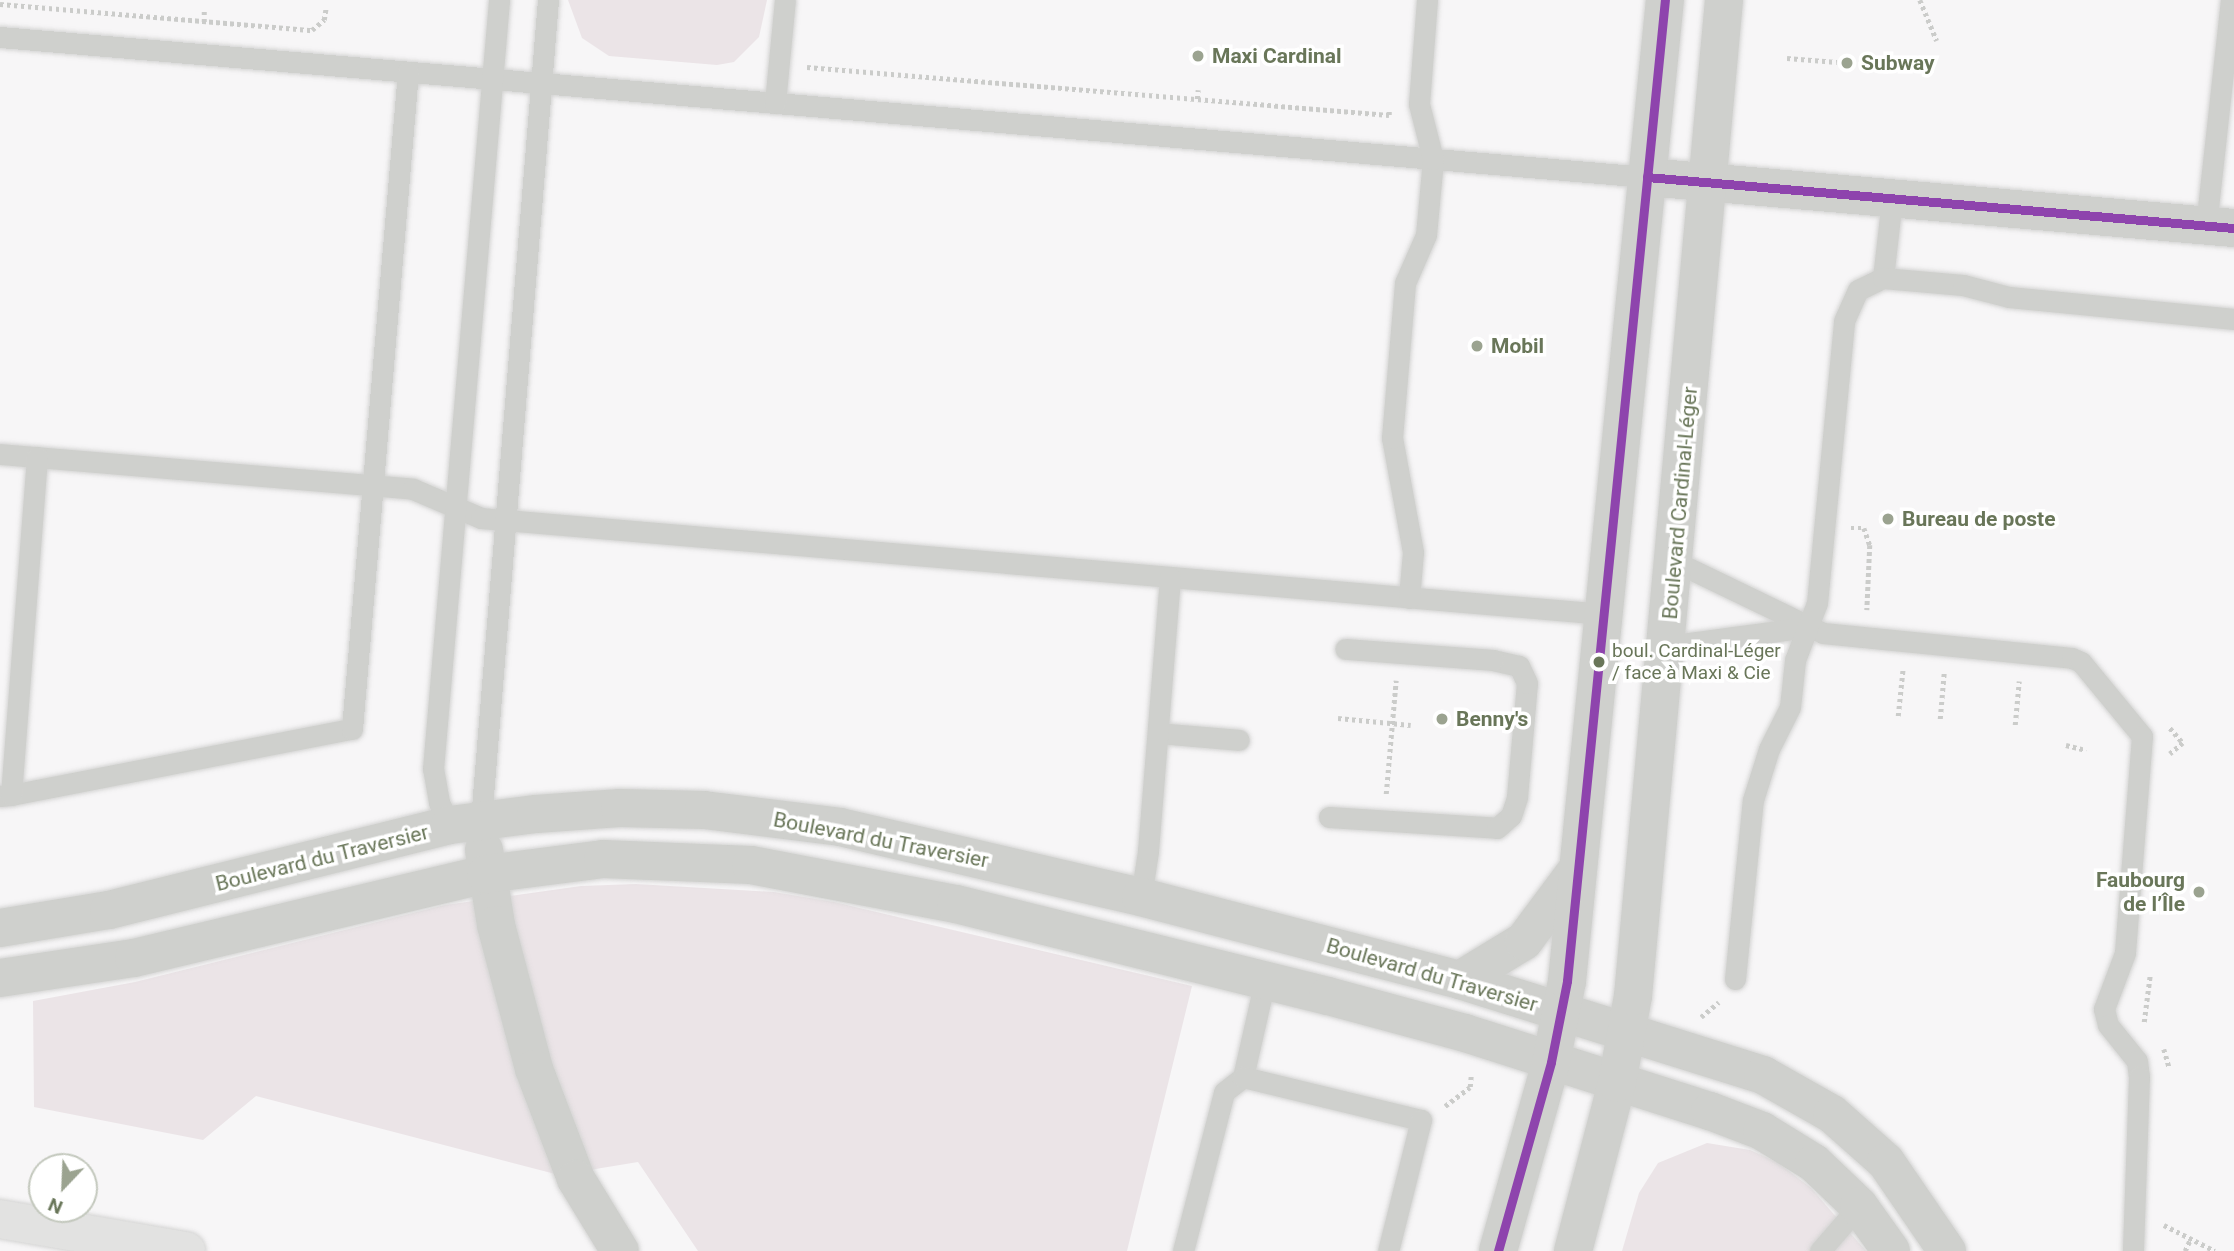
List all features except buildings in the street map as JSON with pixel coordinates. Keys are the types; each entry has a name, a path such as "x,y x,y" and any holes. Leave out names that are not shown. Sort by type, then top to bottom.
{"highway":[{"path":"0,1219 186,1251"},
{"path":"0,1224 101,1251"}],"street":[{"path":"1498,1251 1562,1011 1579,866 1665,0"},
{"name":"Boulevard Cardinal-Léger","path":"1573,1251 1628,1031 1667,646 1724,0"},
{"path":"1647,177 2220,227"},
{"name":"Boulevard du Traversier","path":"0,928 134,904 466,823 620,808 768,817 902,840 1140,897 1460,980 1763,1075 1832,1114 1900,1179 1947,1251"},
{"path":"466,823 486,874 534,1069 576,1179 620,1251"},
{"path":"0,978 134,958 486,874 603,859 751,864 956,904 1429,1023 1762,1131 1814,1163 1859,1206 1891,1251"},
{"path":"1460,980 1524,942 1547,915 1579,866"}],"lane":[{"path":"466,823 439,802 433,769 499,0"},
{"path":"466,823 505,520 548,0"},
{"path":"775,103 785,0"},
{"path":"1409,598 1413,552 1392,438 1405,283 1426,235 1433,159 1420,114 1427,0"},
{"path":"2220,227 2231,0"},
{"path":"0,37 1647,177"},
{"path":"37,457 6,795 352,729 408,72"},
{"path":"1883,278 1892,199"},
{"path":"1735,979 1753,800 1769,749 1790,707 1795,660 1817,603 1844,321 1858,290 1883,278 1963,285 2009,297 2234,319"},
{"path":"0,454 413,489 481,518 1604,614"},
{"path":"1674,561 1807,627 1832,635 2072,658 2081,662 2142,736 2125,953 2104,1009 2108,1024 2137,1061 2139,1077 2133,1251"},
{"path":"1140,897 1158,733 1170,577"},
{"path":"1667,646 1807,627"},
{"path":"1329,817 1497,828 1511,816 1518,784 1527,683 1519,666 1493,660 1345,649"},
{"path":"1158,733 1239,740"},
{"path":"1183,1251 1224,1092 1243,1077 1265,981"},
{"path":"1243,1077 1421,1120 1388,1251"},
{"path":"1820,1251 1859,1206"}],"path":[{"path":"1920,0 1937,41"},
{"path":"0,4 21,3 312,30 324,20 326,7"},
{"path":"204,11 204,22"},
{"path":"1787,58 1837,62"},
{"path":"806,67 1389,115 1390,101"},
{"path":"1197,99 1198,90"},
{"path":"1864,528 1870,545"},
{"path":"1890,664 1917,667"},
{"path":"1385,805 1398,667"},
{"path":"1930,668 1957,671"},
{"path":"2007,675 2032,677"},
{"path":"1338,718 1411,725"},
{"path":"2166,724 2183,743 2169,755 2168,768"},
{"path":"2066,745 2086,750"},
{"path":"2150,970 2144,1023 2153,1034"},
{"path":"1691,1026 1726,996 1735,979"},
{"path":"2161,1045 2169,1056 2169,1069"},
{"path":"1421,1120 1460,1099 1470,1087 1472,1070"},
{"path":"2165,1214 2164,1227 2176,1230 2190,1240 2215,1251"},
{"path":"2185,1251 2190,1240"}],"shaded area":[{"path":"568,0 767,0 759,37 734,62 717,65 609,56 582,38"},
{"path":"636,884 774,892 834,902 1192,986 1127,1251 698,1251 638,1162 559,1175 256,1096 203,1140 34,1107 33,1001 135,982 445,905 581,886"},
{"path":"1707,1143 1750,1150 1777,1162 1811,1188 1866,1251 1622,1251 1639,1193 1658,1163"}],"transit line":[{"path":"1498,1251 1551,1062 1567,981 1665,0"},
{"path":"1647,177 2234,228"}],"place":[{"name":"Maxi Cardinal","path":"1198,56"},
{"name":"Subway","path":"1847,63"},
{"name":"Mobil","path":"1477,346"},
{"name":"Bureau de poste","path":"1888,519"},
{"name":"boul. Cardinal-Léger / face à Maxi & Cie","path":"1599,662"},
{"name":"Benny's","path":"1442,719"},
{"name":"Faubourg de l’Île","path":"2199,892"}]}
